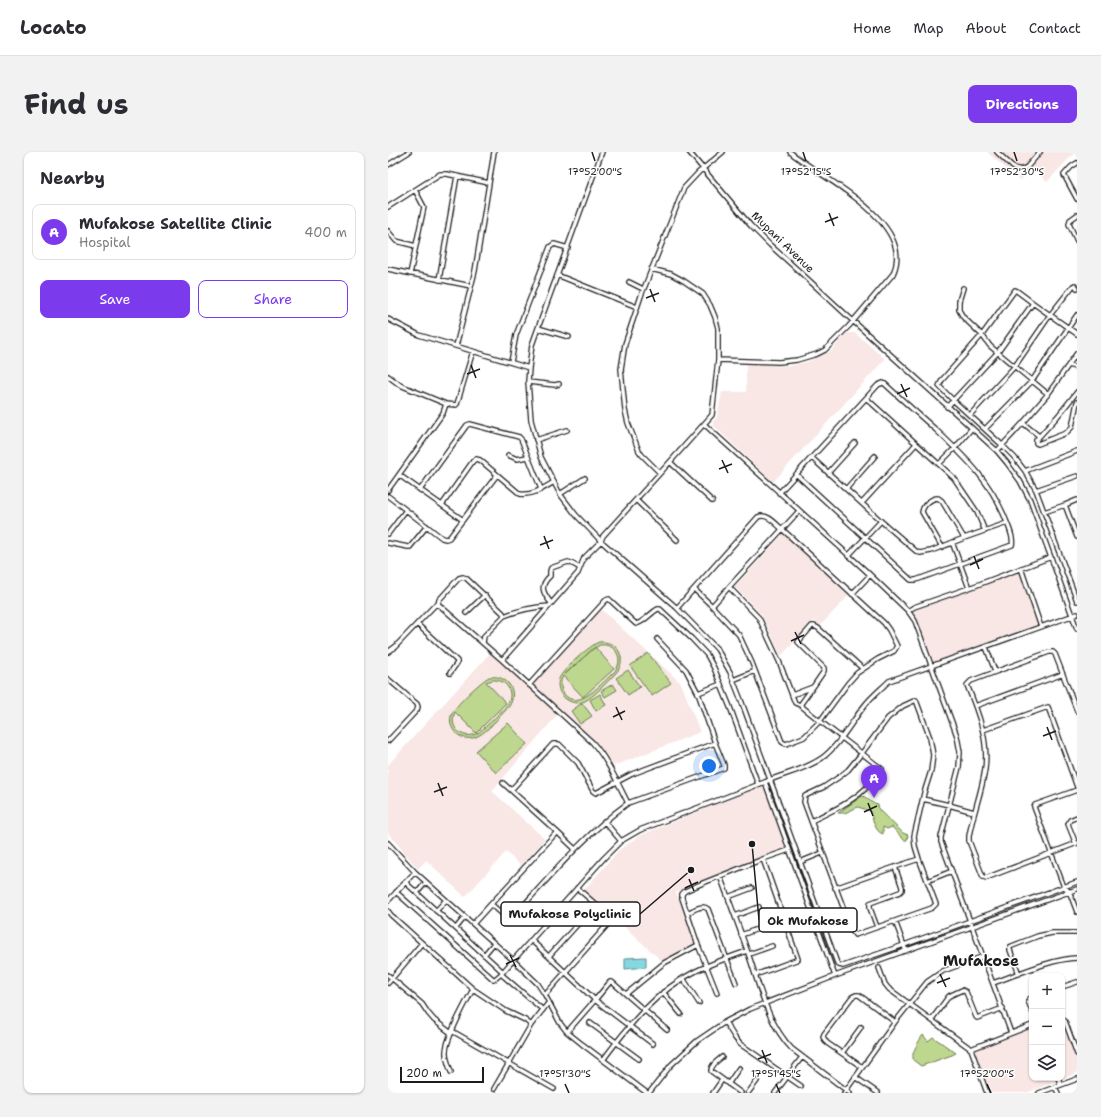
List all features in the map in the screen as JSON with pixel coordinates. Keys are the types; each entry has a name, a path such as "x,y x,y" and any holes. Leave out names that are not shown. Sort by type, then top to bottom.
{"street":[{"path":"388,165 409,152"},
{"path":"456,346 475,271 494,152"},
{"path":"602,152 532,345 528,382 531,420 536,440 541,457 560,494 576,515 601,541 677,608 717,649 730,672 837,963 839,966 843,966 1077,882"},
{"name":"Mupani Avenue","path":"689,152 751,226 770,245 972,428 996,451 1014,472 1027,493 1077,629"},
{"path":"660,473 639,451 628,423 625,410 621,369 625,344 643,289 684,188 723,152"},
{"path":"718,360 779,362 797,360 825,350 853,321 893,274 896,266 897,253 891,236 864,204 790,152"},
{"path":"997,152 1014,168 1020,170 1027,167 1040,152"},
{"path":"1077,163 1064,175 1077,199"},
{"path":"388,208 440,174 489,183"},
{"path":"439,280 457,176"},
{"path":"410,274 424,206 415,190"},
{"path":"1077,215 1070,220 1069,225 1077,242"},
{"path":"388,231 396,241 416,246"},
{"path":"511,362 516,334 550,247 554,244 568,248"},
{"path":"388,269 471,286"},
{"path":"502,660 578,573 586,555 601,541 603,536 710,418 713,411 718,360 718,328 710,305 702,294 684,280 671,274 651,269"},
{"path":"558,275 637,307"},
{"path":"629,282 643,289"},
{"path":"970,415 1015,366 1050,315 1073,286 1075,285 1077,288"},
{"path":"963,288 959,301 959,310 963,317 998,352 1048,394"},
{"path":"1077,334 1033,304 1017,291 1014,291 982,335 939,385 1015,458 1024,471 1036,490 1077,601"},
{"path":"947,406 998,352 1033,304"},
{"path":"985,429 1032,382 1077,315"},
{"path":"388,319 419,335 529,368"},
{"path":"538,328 569,336"},
{"path":"388,376 400,385 446,404 456,405 458,404 472,351"},
{"path":"996,451 1048,394 1077,354"},
{"path":"1069,365 1077,368"},
{"path":"528,382 554,385 559,384"},
{"path":"779,493 797,475 878,384 884,383 972,465 986,483 999,506 1007,523 1013,541 1012,545 916,580 911,580 797,475"},
{"path":"1077,392 1057,417 1039,436 1036,440 1038,444 1070,430 1072,427 1077,402"},
{"path":"866,398 954,478 976,512 985,531"},
{"path":"388,490 443,413 446,404"},
{"path":"1023,423 1039,436"},
{"path":"420,490 470,424 519,437 541,489"},
{"path":"704,424 848,556 870,574 908,611 915,621 959,745 959,767 941,839 1011,1033"},
{"path":"939,464 972,428"},
{"path":"536,440 567,430"},
{"path":"829,472 855,443"},
{"path":"862,504 916,444"},
{"path":"1024,471 1077,451"},
{"path":"508,455 517,459 528,457"},
{"path":"846,488 875,456"},
{"path":"812,458 917,552 923,553 942,547 952,542 1007,523"},
{"path":"442,505 473,461 476,459 480,460 520,494 530,494 554,482"},
{"path":"670,462 712,501"},
{"path":"400,475 463,520"},
{"path":"388,496 446,539 450,538 497,475"},
{"path":"1036,490 1077,476"},
{"path":"560,494 585,478"},
{"path":"942,547 922,512 922,508 933,498 938,498 942,501 964,538"},
{"path":"636,500 677,540"},
{"path":"1044,512 1077,500"},
{"path":"1065,505 1077,537"},
{"path":"388,534 406,510"},
{"path":"712,606 799,511"},
{"path":"677,608 758,517 763,515 782,529 884,623 897,646 894,652 878,659 863,669 848,683 820,721 804,737 786,744 782,742 755,671 739,635 694,589"},
{"path":"848,556 882,521"},
{"path":"388,543 410,547 427,526"},
{"path":"952,542 969,588"},
{"path":"908,611 914,607 1051,557"},
{"path":"550,604 543,591 543,587 546,580 550,576 551,568 568,562 580,568"},
{"path":"1021,568 1041,627"},
{"path":"852,594 870,574"},
{"path":"388,652 434,606 438,604 439,600 457,579 463,577 503,611 504,616"},
{"path":"729,586 759,618 779,661 795,703 800,705 882,770 865,789 857,795 836,810 811,821"},
{"path":"466,613 484,595"},
{"path":"529,685 606,600 609,599 636,624 642,622 658,609 681,628 707,655 721,684 758,784"},
{"path":"438,604 502,660 594,745 603,756 628,803"},
{"path":"483,643 484,636 504,616 518,610 550,604"},
{"path":"396,892 493,979 497,978 621,841 640,830 814,763 823,757 841,737 865,705 889,681 1077,614"},
{"path":"417,624 458,661 450,673"},
{"path":"800,705 824,670 798,642 812,626 818,628 863,669"},
{"path":"491,904 507,918 512,918 575,849 604,820 628,803 725,766 715,743 698,693 686,670 657,639"},
{"path":"986,646 995,671"},
{"path":"1077,711 1055,654 1051,652 995,671 968,683 976,706 985,741 985,769 969,834 969,838 984,878 1076,844 1068,824 1070,820 1077,817"},
{"path":"733,680 755,671"},
{"path":"976,706 1063,674"},
{"path":"388,679 416,704 418,710 388,741"},
{"path":"698,693 721,684"},
{"path":"792,695 813,687"},
{"path":"916,700 930,738 933,755 931,771 923,799 914,836 915,846 936,903 935,906 878,928 857,934 853,933 804,802 805,796 824,787 848,770 888,718 902,706 916,700"},
{"path":"983,730 1048,707 1077,787"},
{"path":"511,790 555,743 559,744 578,763 594,792 596,793 632,774 715,743"},
{"path":"764,782 835,976"},
{"path":"503,783 575,849"},
{"path":"1077,790 1034,806 1064,887 1069,892 1077,912"},
{"path":"923,799 974,812"},
{"path":"604,820 621,841"},
{"path":"473,924 557,832"},
{"path":"388,843 415,872 538,984 560,1023 567,1032 648,1093 678,1057 697,1041 725,1022 750,1009 835,976 1077,889"},
{"path":"717,992 706,967 687,913 682,896 683,892 720,876 789,850"},
{"path":"800,862 822,853"},
{"path":"755,975 798,959 763,859"},
{"path":"835,888 919,859"},
{"path":"878,928 870,905 872,902 902,890 895,867"},
{"path":"927,881 952,871"},
{"path":"388,901 415,872"},
{"path":"720,876 765,1003 785,1042 845,1091 850,1093"},
{"path":"405,882 543,1010"},
{"path":"417,893 426,882"},
{"path":"545,994 609,923 610,920 608,915 577,888"},
{"path":"728,897 752,888"},
{"path":"436,911 446,900"},
{"path":"549,956 595,905"},
{"path":"687,913 703,907 708,909 736,984"},
{"path":"735,916 759,907"},
{"path":"388,911 472,989 531,1025"},
{"path":"456,928 465,917"},
{"path":"895,921 906,951"},
{"path":"741,935 763,927"},
{"path":"1019,974 1010,947 1038,936 1052,933 1077,933"},
{"path":"530,940 595,1000 653,1044"},
{"path":"388,983 422,943"},
{"path":"484,955 494,943"},
{"path":"626,994 664,963 698,945"},
{"path":"603,1060 629,1026 644,1010 663,992 683,978 697,970 726,959 772,946"},
{"path":"845,1091 922,986 943,971 984,956"},
{"path":"993,983 1065,959 1077,958"},
{"path":"879,968 886,987 971,1049 987,1093"},
{"path":"388,974 422,1004 434,1020 452,1032 554,1089"},
{"path":"683,978 699,1003"},
{"path":"567,1032 610,982 612,982 667,1030"},
{"path":"1065,987 1077,982"},
{"path":"451,1072 446,1052 452,1032 472,989"},
{"path":"932,1020 949,996 962,990 966,992 976,1017 978,1018 1003,1008"},
{"path":"663,992 681,1014"},
{"path":"862,1067 827,1043 823,1037 829,1028 854,996 859,995 895,1022"},
{"path":"494,1089 531,1025 549,1002"},
{"path":"1065,1021 1077,1052"},
{"path":"725,1022 740,1044 801,1086"},
{"path":"590,1023 639,1059"},
{"path":"971,1049 1029,1026"},
{"path":"842,1053 861,1027"},
{"path":"722,1057 711,1069 722,1080 740,1093"},
{"path":"775,1093 802,1057"},
{"path":"728,1084 739,1068"},
{"path":"855,1077 878,1093"},
{"path":"1039,1093 1077,1079"},
{"path":"713,1093 722,1080"},
{"path":"748,1093 757,1081"},
{"path":"1059,1081 1061,1085"},
{"path":"1056,1087 1058,1093"}],"shaded area":[{"path":"987,152 1075,152 1047,182 1033,168 1020,181"},
{"path":"847,333 855,333 885,359 773,482 713,425 713,422 717,417 722,392 746,392 746,363 790,366 807,362 831,351"},
{"path":"783,534 850,594 820,626 814,621 781,656 762,615 735,587"},
{"path":"1017,572 1021,574 1039,624 934,662 913,611"},
{"path":"601,609 681,683 700,732 614,766 595,740 532,684"},
{"path":"491,652 558,714 492,791 545,839 521,866 506,852 465,897 426,860 418,869 388,833 388,765"},
{"path":"763,785 786,850 676,892 696,942 663,962 584,890 618,851 639,836"},
{"path":"1029,1028 1029,1081 1057,1081 1026,1093 991,1093 974,1049"},
{"path":"1065,1029 1077,1060 1077,1073 1065,1078"}],"green space":[{"path":"599,642 606,642 616,648 621,657 619,669 601,689 589,699 580,703 569,701 561,694 559,690 559,679 570,665","holes":["600,645 606,645 617,653 619,658 617,667 614,672 590,694 583,698 576,700 570,699 564,694 561,687 563,676 583,697 614,669 595,648"]},
{"path":"648,653 671,683 652,696 630,666"},
{"path":"628,670 640,687 628,695 616,678"},
{"path":"489,677 496,677 507,682 512,691 511,703 497,720 482,734 473,738 462,737 454,731 450,721 451,716 462,701","holes":["493,680 505,684 510,693 509,701 504,709 478,733 467,735 458,732 455,728 453,718 455,712 476,733 506,703 486,682"]},
{"path":"613,684 617,690 605,697 601,691"},
{"path":"600,694 606,705 596,711 590,700"},
{"path":"582,703 592,716 580,724 571,711"},
{"path":"508,723 527,744 496,773 476,751"},
{"path":"862,796 878,805 879,810 903,833 908,835 907,840 904,840 892,827 887,829 883,827 883,834 880,832 874,824 870,811 858,807 845,813 838,813"},
{"path":"923,1035 928,1041 933,1037 956,1053 921,1066 913,1060 913,1053"}],"water":[{"path":"646,957 646,967 625,969 625,958"}],"place":[{"name":"Mufakose Satellite Clinic","path":"874,798"},
{"name":"Ok Mufakose","path":"752,844"},
{"name":"Mufakose Polyclinic","path":"691,870"}],"district":[{"name":"Mufakose","path":"981,961"}]}
